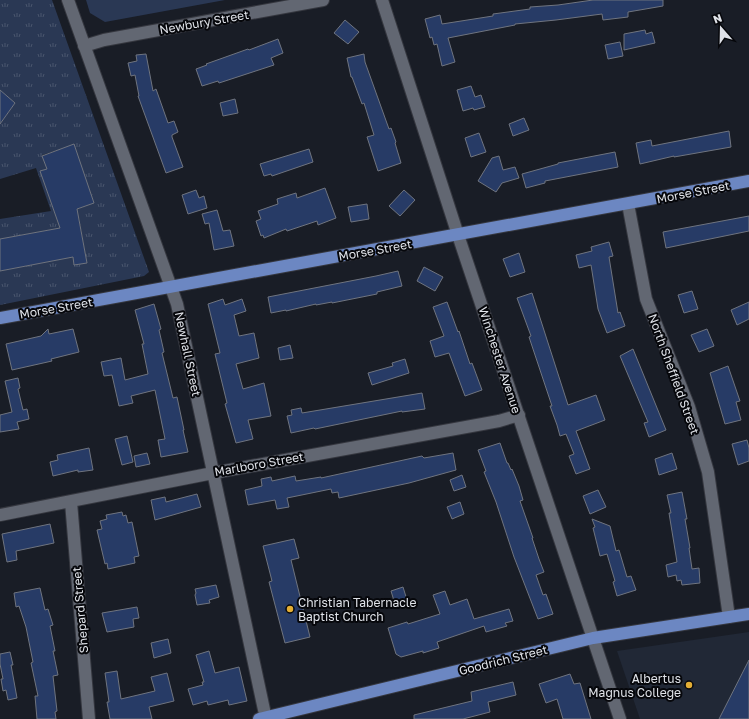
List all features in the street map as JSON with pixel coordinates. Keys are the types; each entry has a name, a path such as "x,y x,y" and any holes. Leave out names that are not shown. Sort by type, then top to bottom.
{"main road":[{"name":"Morse Street","path":"0,318 749,181"},
{"name":"Goodrich Street","path":"263,718 593,638 749,614"}],"street":[{"name":"Newhall Street","path":"68,0 177,304 263,718"},
{"name":"Newbury Street","path":"84,46 104,40 323,0"},
{"name":"Winchester Avenue","path":"382,0 458,235 620,719"},
{"name":"North Sheffield Street","path":"628,204 646,299 689,407 708,472 729,617"},
{"name":"Marlboro Street","path":"0,515 213,473 499,421 519,415"},
{"name":"Shepard Street","path":"71,502 89,719"}],"shaded area":[{"name":"Albertus Magnus College","path":"749,632 749,719 640,719 617,651"}],"green space":[{"path":"0,0 52,0 149,272 144,276 0,305 0,271 73,257 74,265 87,263 79,218 75,210 94,203 74,145 42,155 47,169 40,171 60,228 0,239 0,219 51,211 36,168 0,179 0,124 15,103 0,92"},
{"path":"86,0 225,0 105,22 90,13"}],"building":[{"path":"593,0 663,0 663,6 628,12 628,17 603,20 602,14 515,24 448,38 455,62 442,66 437,44 434,45 432,37 430,38 425,19 440,15 442,24 493,16 493,14 530,9 530,7"},
{"path":"345,20 359,32 348,44 334,33"},
{"path":"645,30 646,34 652,32 655,43 624,50 624,34"},
{"path":"278,39 283,53 271,58 274,65 219,83 218,81 202,86 196,69 207,65 206,64"},
{"path":"620,42 623,56 608,59 605,45"},
{"path":"146,54 153,91 156,89 168,123 174,121 178,132 172,135 172,137 183,167 166,173 138,96 135,75 131,76 128,63 137,61 136,55"},
{"path":"364,54 365,62 389,129 391,128 396,142 395,143 401,163 378,171 367,137 374,135 364,103 362,104 351,77 347,58"},
{"path":"471,86 475,97 481,95 485,107 463,111 457,90"},
{"path":"0,90 15,103 0,124"},
{"path":"235,99 238,113 223,116 220,103"},
{"path":"524,118 529,130 513,136 509,124"},
{"path":"729,131 731,147 674,156 640,164 636,143 651,140 652,146"},
{"path":"479,133 486,152 471,157 465,138"},
{"path":"74,144 94,203 77,209 87,263 74,265 73,257 0,271 0,239 60,228 40,171 47,169 42,156"},
{"path":"309,149 313,162 272,176 271,174 264,176 260,164"},
{"path":"615,152 618,167 545,181 545,183 526,188 522,174 558,163"},
{"path":"499,156 503,170 515,167 519,178 502,183 496,192 478,181 492,158"},
{"path":"325,188 336,218 318,225 317,221 287,231 286,229 264,238 263,235 261,236 256,221 261,219 258,211 278,204 277,199 296,193 297,198"},
{"path":"196,190 199,198 204,196 207,208 188,214 182,195"},
{"path":"404,190 415,200 400,216 389,206"},
{"path":"367,204 369,219 351,222 348,207"},
{"path":"217,210 223,231 230,230 234,246 214,250 209,223 205,224 202,214"},
{"path":"749,216 749,231 666,248 663,232"},
{"path":"609,242 613,256 609,257 618,313 620,312 625,326 607,333 598,309 591,265 579,268 576,255 592,251 591,247"},
{"path":"519,253 525,272 510,277 503,259"},
{"path":"424,267 443,277 435,291 417,281"},
{"path":"398,271 402,286 377,292 377,294 271,313 268,297"},
{"path":"692,291 698,309 684,313 678,295"},
{"path":"532,293 568,405 596,395 605,420 576,431 590,469 576,474 569,456 574,454 566,434 560,436 550,406 552,406 529,337 531,336 517,298"},
{"path":"223,299 225,305 242,299 246,311 234,315 239,336 254,333 259,358 236,364 243,389 264,383 271,416 248,420 253,439 236,443 225,404 227,403 215,354 220,353 208,304"},
{"path":"447,302 470,364 472,363 482,390 465,396 449,353 435,357 430,341 444,336 433,307"},
{"path":"749,302 749,319 737,325 731,310"},
{"path":"154,304 161,329 159,330 164,352 162,353 173,398 177,397 188,452 161,457 158,440 165,439 155,390 131,396 133,403 119,406 112,375 104,376 101,362 121,358 125,380 148,374 142,344 144,344 135,310"},
{"path":"48,329 49,334 73,329 79,352 51,359 52,361 12,370 6,344 41,336"},
{"path":"707,329 714,346 699,352 691,335"},
{"path":"290,345 293,358 280,360 278,348"},
{"path":"633,349 666,430 649,437 644,423 648,422 620,356"},
{"path":"405,359 409,373 372,385 368,373 393,366 392,363"},
{"path":"728,366 740,401 736,402 741,420 725,424 710,373"},
{"path":"18,378 20,388 18,389 23,410 27,409 29,419 17,422 19,429 0,432 0,415 12,412 5,381"},
{"path":"422,393 425,409 402,411 291,433 287,416 292,415 291,410 301,408 302,413"},
{"path":"127,436 133,462 122,465 115,439"},
{"path":"747,440 749,448 749,461 738,465 732,444"},
{"path":"500,443 507,463 511,470 512,469 519,486 523,500 520,501 544,572 536,575 543,595 546,594 553,614 538,619 514,557 496,502 484,472 486,471 478,450"},
{"path":"89,448 93,470 78,472 78,470 53,476 50,462 58,460 57,455"},
{"path":"147,453 150,464 136,467 134,456"},
{"path":"453,453 456,470 409,483 339,498 338,492 332,493 331,489 287,498 289,507 277,509 275,500 248,505 245,490 262,486 261,479 271,477 272,481 295,476 296,481 321,478 422,456 424,458"},
{"path":"672,453 677,469 659,475 655,459"},
{"path":"462,475 466,487 454,491 450,480"},
{"path":"598,490 606,507 590,514 583,496"},
{"path":"682,492 687,519 685,519 692,569 699,568 700,583 682,585 681,580 677,581 676,575 668,577 666,565 677,562 669,513 671,513 667,495"},
{"path":"197,494 201,507 155,520 151,500 165,497 166,502"},
{"path":"460,502 464,514 452,519 447,507"},
{"path":"122,512 123,516 126,515 128,523 132,522 139,556 134,557 135,563 108,569 107,563 105,564 97,530 102,529 100,521 107,519 106,515"},
{"path":"592,519 610,526 616,551 619,550 627,577 631,576 636,590 617,596 613,582 615,581 607,554 600,556 593,528 595,527"},
{"path":"50,524 54,543 16,551 17,560 7,562 2,534"},
{"name":"Christian Tabernacle Baptist Church","path":"294,539 299,558 291,560 310,637 285,643 269,582 272,581 263,546"},
{"path":"216,585 219,597 209,600 210,603 197,605 195,589"},
{"path":"403,587 407,600 395,604 391,591"},
{"path":"40,588 45,610 48,609 53,625 50,626 58,675 53,676 57,711 55,712 56,719 37,719 35,696 38,696 31,663 33,662 26,627 19,606 16,607 14,593"},
{"path":"445,591 450,605 467,599 474,619 509,609 513,621 505,623 507,626 486,632 484,626 437,642 439,648 423,653 423,651 401,657 396,654 388,628 407,622 408,624 440,614 433,595"},
{"path":"137,607 139,618 133,619 134,627 107,632 102,613"},
{"path":"168,639 171,653 154,658 151,643"},
{"path":"209,651 215,673 239,667 247,701 229,705 228,700 208,705 207,701 193,705 188,689 203,685 202,682 204,682 196,655"},
{"path":"10,652 17,698 8,700 6,690 3,691 0,654"},
{"path":"749,660 749,719 719,719"},
{"path":"117,671 121,699 155,691 151,677 167,673 174,701 149,707 152,719 110,719 105,673"},
{"path":"570,674 574,684 580,683 591,719 563,719 557,699 546,703 539,684"},
{"path":"513,682 516,695 488,702 490,712 463,719 414,719 414,715 472,701 471,692"}],"place":[{"name":"Christian Tabernacle Baptist Church","path":"290,609"},
{"name":"Albertus Magnus College","path":"689,685"}]}
